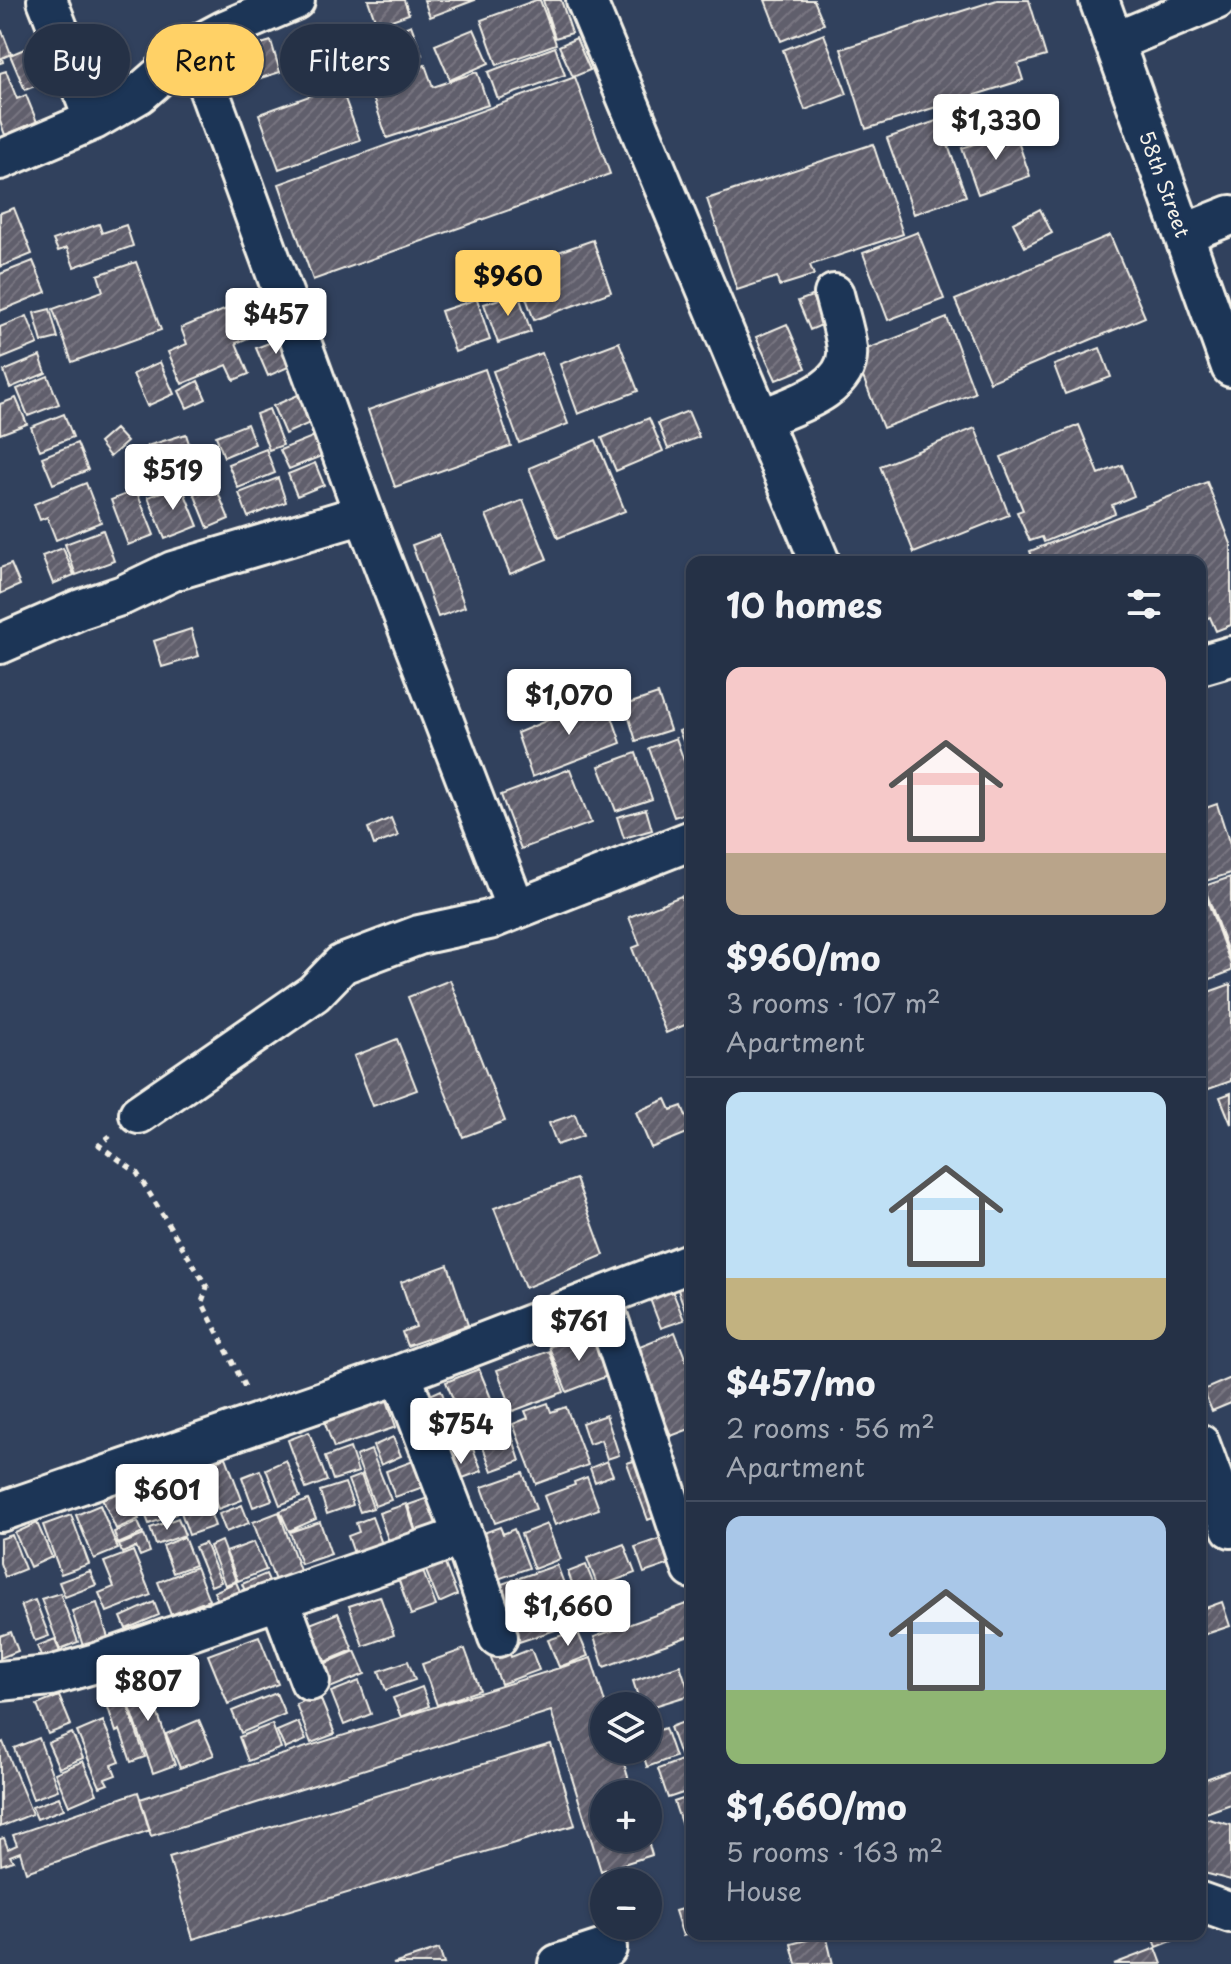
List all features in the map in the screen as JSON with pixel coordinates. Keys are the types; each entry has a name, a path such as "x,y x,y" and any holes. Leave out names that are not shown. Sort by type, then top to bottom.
{"street":[{"path":"47,0 94,120"},
{"path":"239,24 295,0"},
{"path":"586,0 818,556"},
{"name":"58th Street","path":"1099,0 1231,367"},
{"path":"1114,42 1216,0"},
{"path":"0,160 94,120 146,88"},
{"path":"211,96 364,514 516,909"},
{"path":"1183,234 1231,215"},
{"path":"761,419 813,396 841,376 847,348 834,294"},
{"path":"0,644 78,610 123,595 173,571 364,514"},
{"path":"1206,663 1231,656"},
{"path":"139,1114 314,993 342,964 419,935 489,920 686,842"},
{"path":"0,1512 401,1374 686,1264"},
{"path":"601,1297 686,1551"},
{"path":"401,1374 498,1637"},
{"path":"1206,1458 1228,1511"},
{"path":"0,1681 50,1676 96,1663 463,1536"},
{"path":"280,1601 310,1681"},
{"path":"1206,1904 1231,1913"},
{"path":"558,1964 607,1948"}],"path":[{"path":"139,1114 99,1145 137,1173 207,1287 202,1302 250,1398 266,1420"}],"building":[{"path":"368,0 404,0 409,14 377,24"},
{"path":"424,0 475,0 430,17"},
{"path":"540,0 556,44 497,65 481,20"},
{"path":"543,0 561,0 572,33 555,38"},
{"path":"765,0 814,0 824,24 781,41"},
{"path":"997,0 1029,0 1046,56 1018,64 1023,80 866,129 841,49"},
{"path":"474,29 489,63 450,80 435,45"},
{"path":"0,32 11,54 2,58 3,62 0,63"},
{"path":"824,34 847,94 805,110 783,50"},
{"path":"576,38 590,70 573,77 559,46"},
{"path":"271,41 280,72 264,77 264,43"},
{"path":"555,47 565,75 498,99 488,72"},
{"path":"24,49 24,88 10,55"},
{"path":"425,65 433,87 477,72 488,105 387,138 372,96 419,96 419,67"},
{"path":"6,71 17,99 26,96 37,122 5,135 0,121 0,73"},
{"path":"575,77 610,174 313,280 279,184"},
{"path":"309,96 344,96 360,140 279,169 259,114"},
{"path":"939,120 966,196 914,214 887,138"},
{"path":"1014,130 1030,176 978,194 962,148"},
{"path":"873,144 903,234 810,265 814,275 779,286 777,277 737,290 707,199"},
{"path":"14,208 32,254 0,267 0,213"},
{"path":"1040,209 1052,233 1025,247 1013,223"},
{"path":"99,224 102,233 126,225 133,246 74,267 67,248 58,251 53,240"},
{"path":"918,232 944,299 888,320 863,253"},
{"path":"1110,235 1145,317 990,382 955,300"},
{"path":"593,240 611,292 534,320 515,267"},
{"path":"33,261 46,292 0,311 0,274"},
{"path":"136,262 161,330 72,362 53,309 103,291 98,275"},
{"path":"518,293 531,332 498,343 484,304"},
{"path":"812,296 824,324 810,330 798,301"},
{"path":"255,297 269,329 236,343 249,374 234,380 227,365 182,384 168,352 187,344 181,328"},
{"path":"477,299 490,340 455,352 441,311"},
{"path":"50,309 58,338 42,342 34,313"},
{"path":"27,316 38,344 1,359 0,327"},
{"path":"947,318 975,393 883,428 854,354"},
{"path":"787,324 806,368 776,380 756,337"},
{"path":"284,337 295,364 268,376 256,348"},
{"path":"619,342 638,391 578,414 560,364"},
{"path":"1100,348 1111,377 1065,394 1054,365"},
{"path":"542,353 568,424 519,443 493,371"},
{"path":"40,356 46,373 10,388 4,371"},
{"path":"160,362 174,394 147,406 133,374"},
{"path":"485,369 511,446 395,487 368,410"},
{"path":"48,376 59,404 28,416 17,389"},
{"path":"198,381 206,399 187,408 179,391"},
{"path":"300,394 312,422 285,434 273,406"},
{"path":"16,398 27,424 0,434 0,404"},
{"path":"269,409 283,445 269,450 256,414"},
{"path":"688,411 699,437 668,449 658,423"},
{"path":"64,414 73,437 40,450 31,427"},
{"path":"649,418 663,451 616,471 602,438"},
{"path":"247,424 255,444 224,457 216,436"},
{"path":"1079,425 1099,474 1122,465 1134,496 1112,505 1115,513 1044,542 1042,537 1030,541 1017,512 1023,510 1001,457"},
{"path":"975,428 1009,515 914,553 880,466"},
{"path":"115,429 127,442 110,457 99,443"},
{"path":"322,433 329,453 289,469 280,450"},
{"path":"186,434 196,466 156,478 147,446"},
{"path":"596,440 625,511 558,538 529,468"},
{"path":"77,443 88,470 53,484 42,457"},
{"path":"266,449 275,473 238,488 228,464"},
{"path":"315,463 324,485 297,496 288,474"},
{"path":"212,478 229,519 208,528 191,486"},
{"path":"278,478 286,502 248,517 239,493"},
{"path":"1207,482 1231,544 1231,625 1216,631 1210,617 1206,619 1206,556 1032,556 1030,551"},
{"path":"86,483 101,522 56,540 47,517 40,520 34,504"},
{"path":"181,484 198,526 165,539 148,497"},
{"path":"136,490 154,535 128,545 111,500"},
{"path":"523,500 547,559 510,574 486,515"},
{"path":"103,530 114,561 76,575 65,544"},
{"path":"439,535 465,607 438,617 412,545"},
{"path":"63,548 74,575 53,584 42,556"},
{"path":"11,564 20,585 0,594 0,568"},
{"path":"191,629 199,656 162,667 154,641"},
{"path":"658,694 670,730 636,741 625,705"},
{"path":"605,696 621,743 532,777 517,733"},
{"path":"686,728 686,748 679,731"},
{"path":"676,738 686,767 686,813 674,817 649,748"},
{"path":"636,753 652,799 616,811 599,766"},
{"path":"570,769 591,823 521,849 501,795"},
{"path":"1217,804 1231,848 1231,873 1206,881 1206,808"},
{"path":"646,809 652,830 624,838 617,817"},
{"path":"391,818 398,836 374,845 368,828"},
{"path":"1231,877 1231,960 1206,891 1206,885"},
{"path":"681,896 686,908 686,1025 666,1033 632,948 640,945 629,917"},
{"path":"1206,897 1231,965 1231,971 1206,981"},
{"path":"450,980 505,1121 463,1137 408,997"},
{"path":"1231,984 1231,1081 1206,1090 1206,993"},
{"path":"397,1039 417,1090 373,1106 354,1056"},
{"path":"1231,1093 1231,1124 1220,1097"},
{"path":"666,1099 671,1110 682,1106 686,1116 686,1133 651,1148 636,1112"},
{"path":"575,1114 583,1136 557,1145 549,1123"},
{"path":"576,1179 604,1255 525,1288 494,1208"},
{"path":"448,1265 468,1325 407,1346 402,1332 416,1327 401,1282"},
{"path":"686,1283 686,1313 677,1287"},
{"path":"672,1290 684,1320 661,1328 650,1299"},
{"path":"675,1332 686,1360 686,1430 671,1436 637,1347"},
{"path":"581,1339 584,1346 597,1341 610,1375 567,1392 549,1347 566,1340 568,1344"},
{"path":"549,1351 564,1392 513,1411 497,1370"},
{"path":"479,1369 493,1403 460,1416 446,1382"},
{"path":"1231,1378 1231,1403 1212,1411 1206,1389"},
{"path":"441,1390 451,1416 427,1425 417,1401"},
{"path":"385,1394 396,1427 334,1448 322,1415"},
{"path":"548,1403 551,1412 566,1407 588,1465 536,1484 513,1424 528,1418 525,1411"},
{"path":"499,1409 506,1430 474,1442 466,1421"},
{"path":"606,1415 619,1455 607,1459 601,1440 589,1444 582,1423"},
{"path":"309,1432 327,1481 306,1489 288,1440"},
{"path":"512,1436 520,1461 492,1471 483,1447"},
{"path":"393,1437 401,1456 381,1465 373,1446"},
{"path":"350,1448 358,1472 333,1480 325,1457"},
{"path":"473,1449 482,1471 449,1483 441,1460"},
{"path":"371,1450 391,1500 375,1506 356,1456"},
{"path":"226,1457 242,1500 218,1509 202,1466"},
{"path":"640,1459 660,1515 648,1520 627,1463"},
{"path":"286,1460 300,1497 280,1505 266,1469"},
{"path":"416,1460 426,1486 395,1497 386,1471"},
{"path":"607,1461 613,1475 595,1482 590,1468"},
{"path":"181,1465 192,1490 175,1497 165,1472"},
{"path":"260,1470 272,1500 253,1507 242,1477"},
{"path":"523,1473 536,1509 495,1523 482,1487"},
{"path":"361,1475 373,1508 360,1512 348,1480"},
{"path":"587,1477 599,1509 555,1525 544,1496 575,1485 574,1482"},
{"path":"162,1478 176,1514 149,1524 135,1488"},
{"path":"345,1483 353,1505 327,1514 320,1491"},
{"path":"126,1488 139,1519 116,1529 102,1498"},
{"path":"428,1498 440,1533 420,1540 408,1505"},
{"path":"308,1500 316,1519 289,1531 280,1511"},
{"path":"207,1503 215,1526 189,1535 181,1512"},
{"path":"406,1504 418,1540 391,1548 379,1513"},
{"path":"100,1505 118,1549 94,1559 76,1515"},
{"path":"242,1505 249,1523 226,1532 219,1514"},
{"path":"279,1512 304,1582 279,1591 253,1522"},
{"path":"71,1515 89,1564 61,1574 43,1525"},
{"path":"372,1517 385,1552 357,1562 348,1536 359,1532 356,1523"},
{"path":"178,1518 185,1535 156,1545 150,1528"},
{"path":"138,1522 143,1533 118,1544 114,1532"},
{"path":"320,1522 331,1554 301,1564 290,1532"},
{"path":"37,1523 52,1557 30,1567 15,1533"},
{"path":"547,1524 560,1559 534,1569 521,1534"},
{"path":"500,1527 503,1534 514,1529 529,1568 484,1584 467,1539"},
{"path":"12,1535 25,1569 5,1577 0,1563 0,1539"},
{"path":"144,1535 150,1552 140,1556 136,1547 122,1553 119,1545"},
{"path":"184,1537 195,1565 173,1573 163,1546"},
{"path":"664,1537 673,1563 644,1573 635,1547"},
{"path":"221,1541 236,1581 225,1585 210,1546"},
{"path":"254,1542 266,1570 238,1581 226,1552"},
{"path":"205,1543 221,1582 211,1586 195,1547"},
{"path":"624,1544 635,1573 598,1587 587,1558"},
{"path":"133,1551 151,1595 107,1612 99,1593 114,1587 104,1562"},
{"path":"443,1559 457,1595 439,1603 424,1566"},
{"path":"557,1565 566,1589 499,1613 490,1588"},
{"path":"586,1565 597,1593 578,1600 568,1572"},
{"path":"421,1566 436,1606 411,1615 397,1575"},
{"path":"196,1567 209,1600 171,1615 158,1582"},
{"path":"90,1571 96,1585 65,1597 59,1582"},
{"path":"266,1574 273,1590 249,1600 242,1584"},
{"path":"236,1582 243,1598 221,1607 214,1592"},
{"path":"568,1591 579,1622 507,1646 496,1615"},
{"path":"60,1593 78,1642 60,1649 41,1599"},
{"path":"380,1596 394,1635 363,1646 349,1606"},
{"path":"35,1600 49,1636 35,1641 21,1605"},
{"path":"154,1602 159,1615 126,1629 121,1617"},
{"path":"1222,1602 1230,1626 1206,1634 1206,1608"},
{"path":"97,1603 111,1647 86,1656 72,1611"},
{"path":"686,1604 686,1637 604,1667 594,1637"},
{"path":"338,1613 353,1650 313,1667 297,1629"},
{"path":"577,1630 588,1656 559,1667 548,1640"},
{"path":"11,1632 18,1651 0,1658 0,1636"},
{"path":"259,1636 278,1684 228,1704 208,1655"},
{"path":"55,1639 61,1655 44,1663 37,1646"},
{"path":"465,1649 480,1690 437,1705 422,1664"},
{"path":"508,1649 511,1657 531,1649 539,1670 501,1684 490,1655"},
{"path":"355,1651 365,1674 325,1690 314,1668"},
{"path":"591,1658 602,1692 590,1692 590,1764 624,1764 629,1780 590,1780 590,1836 551,1711 151,1836 140,1799"},
{"path":"408,1661 415,1680 386,1690 379,1671"},
{"path":"680,1665 686,1683 686,1696 662,1704 662,1692 637,1692 633,1681"},
{"path":"144,1673 175,1765 153,1773 121,1681"},
{"path":"359,1681 371,1714 344,1725 331,1692"},
{"path":"121,1686 145,1757 131,1762 120,1730 116,1732 103,1692"},
{"path":"422,1687 429,1706 401,1717 393,1698"},
{"path":"276,1693 285,1714 241,1733 232,1711"},
{"path":"319,1695 335,1734 311,1743 296,1704"},
{"path":"59,1696 71,1725 48,1734 37,1705"},
{"path":"199,1720 214,1755 180,1768 166,1734"},
{"path":"103,1721 120,1762 112,1765 116,1775 105,1779 108,1784 100,1787 77,1732"},
{"path":"686,1721 686,1753 680,1755 670,1727"},
{"path":"298,1722 306,1740 285,1749 277,1731"},
{"path":"272,1724 281,1748 248,1761 239,1737"},
{"path":"665,1728 675,1757 662,1762 662,1729"},
{"path":"72,1733 83,1758 59,1768 48,1743"},
{"path":"39,1738 58,1790 33,1799 14,1748"},
{"path":"3,1742 32,1814 0,1827 0,1744"},
{"path":"551,1744 575,1825 193,1939 169,1857"},
{"path":"686,1758 686,1792 668,1798 658,1769"},
{"path":"83,1761 97,1794 69,1806 55,1773"},
{"path":"1231,1770 1231,1804 1206,1813 1206,1779"},
{"path":"138,1792 150,1830 26,1872 20,1852 10,1856 13,1861 1,1865 0,1839 4,1838 8,1849 17,1845 13,1835"},
{"path":"59,1797 64,1809 37,1819 32,1807"},
{"path":"686,1798 684,1832 674,1802"},
{"path":"1206,1818 1231,1825 1231,1880 1206,1874"},
{"path":"595,1852 651,1852 652,1855 611,1868 600,1868"},
{"path":"686,1908 686,1935 683,1936 675,1911"},
{"path":"827,1940 833,1964 796,1964 791,1944"},
{"path":"1154,1940 1174,1940 1157,1947"},
{"path":"1156,1948 1162,1964 1114,1964"},
{"path":"439,1949 444,1964 393,1964"}]}
